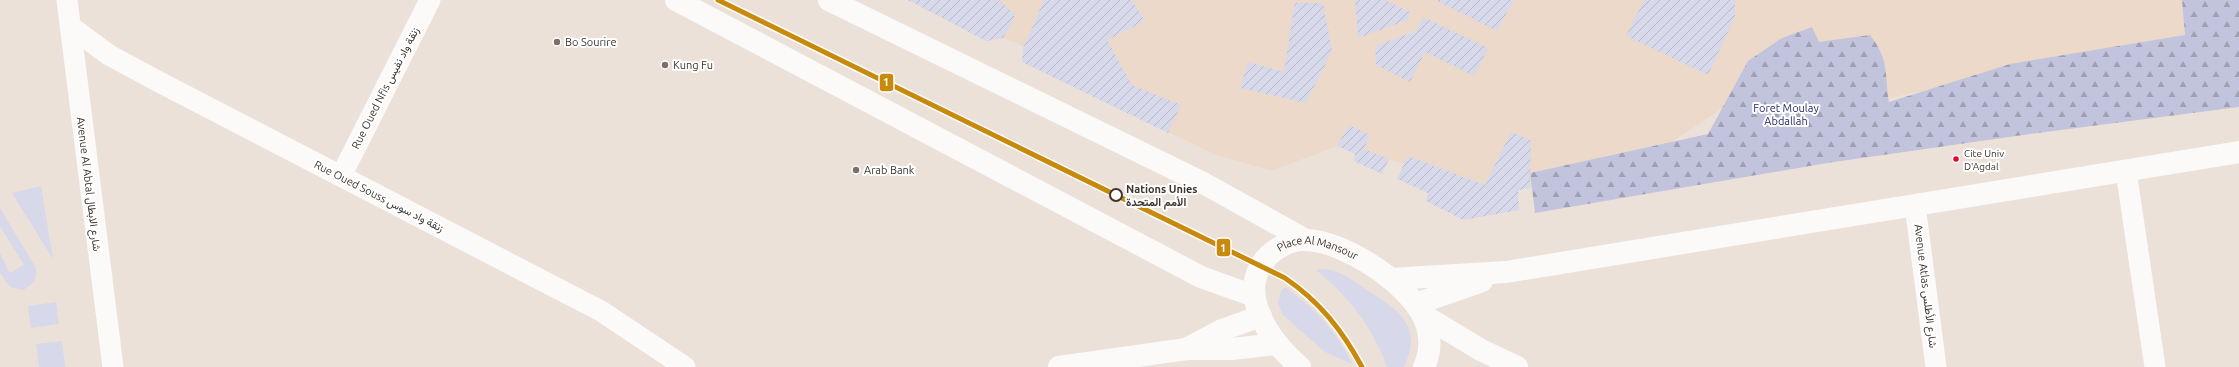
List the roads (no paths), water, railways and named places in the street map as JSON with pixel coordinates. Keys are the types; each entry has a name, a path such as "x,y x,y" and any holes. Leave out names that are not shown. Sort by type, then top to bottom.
{"main road":[{"path":"676,0 1201,278 1254,296"},
{"path":"829,0 1211,187 1306,240"},
{"path":"1391,279 1506,272 2239,152"},
{"name":"Place Al Mansour","path":"1300,367 1277,344 1260,316 1254,296 1257,274 1267,258 1282,246 1306,240 1342,250 1375,267 1391,279 1419,310 1427,325 1430,346 1425,367"},
{"path":"1419,310 1506,272"},
{"path":"1419,310 1481,350 1517,367"},
{"path":"1187,349 1222,330 1260,316"},
{"path":"1059,367 1187,349 1232,349 1277,344"}],"street":[{"name":"Avenue Al Abtal شارع الابطال","path":"67,0 113,367"},
{"name":"Rue Oued Nfis زنقة واد نفيس","path":"340,176 430,0"},
{"name":"Rue Oued Souss زنقة واد سوس","path":"71,28 109,55 601,311 685,367"},
{"path":"2126,171 2155,367"},
{"name":"Avenue Atlas شارع الأطلس","path":"1915,205 1936,367"}],"place":[{"name":"Bo Sourire","path":"557,42"},
{"name":"Kung Fu","path":"665,65"},
{"name":"Cite Univ D'Agdal","path":"1956,159"},
{"name":"Arab Bank","path":"856,170"},
{"name":"Nations Unies الأمم المتحدة","path":"1116,195"}],"park label":[{"name":"Foret Moulay Abdallah","path":"1786,114"}]}
